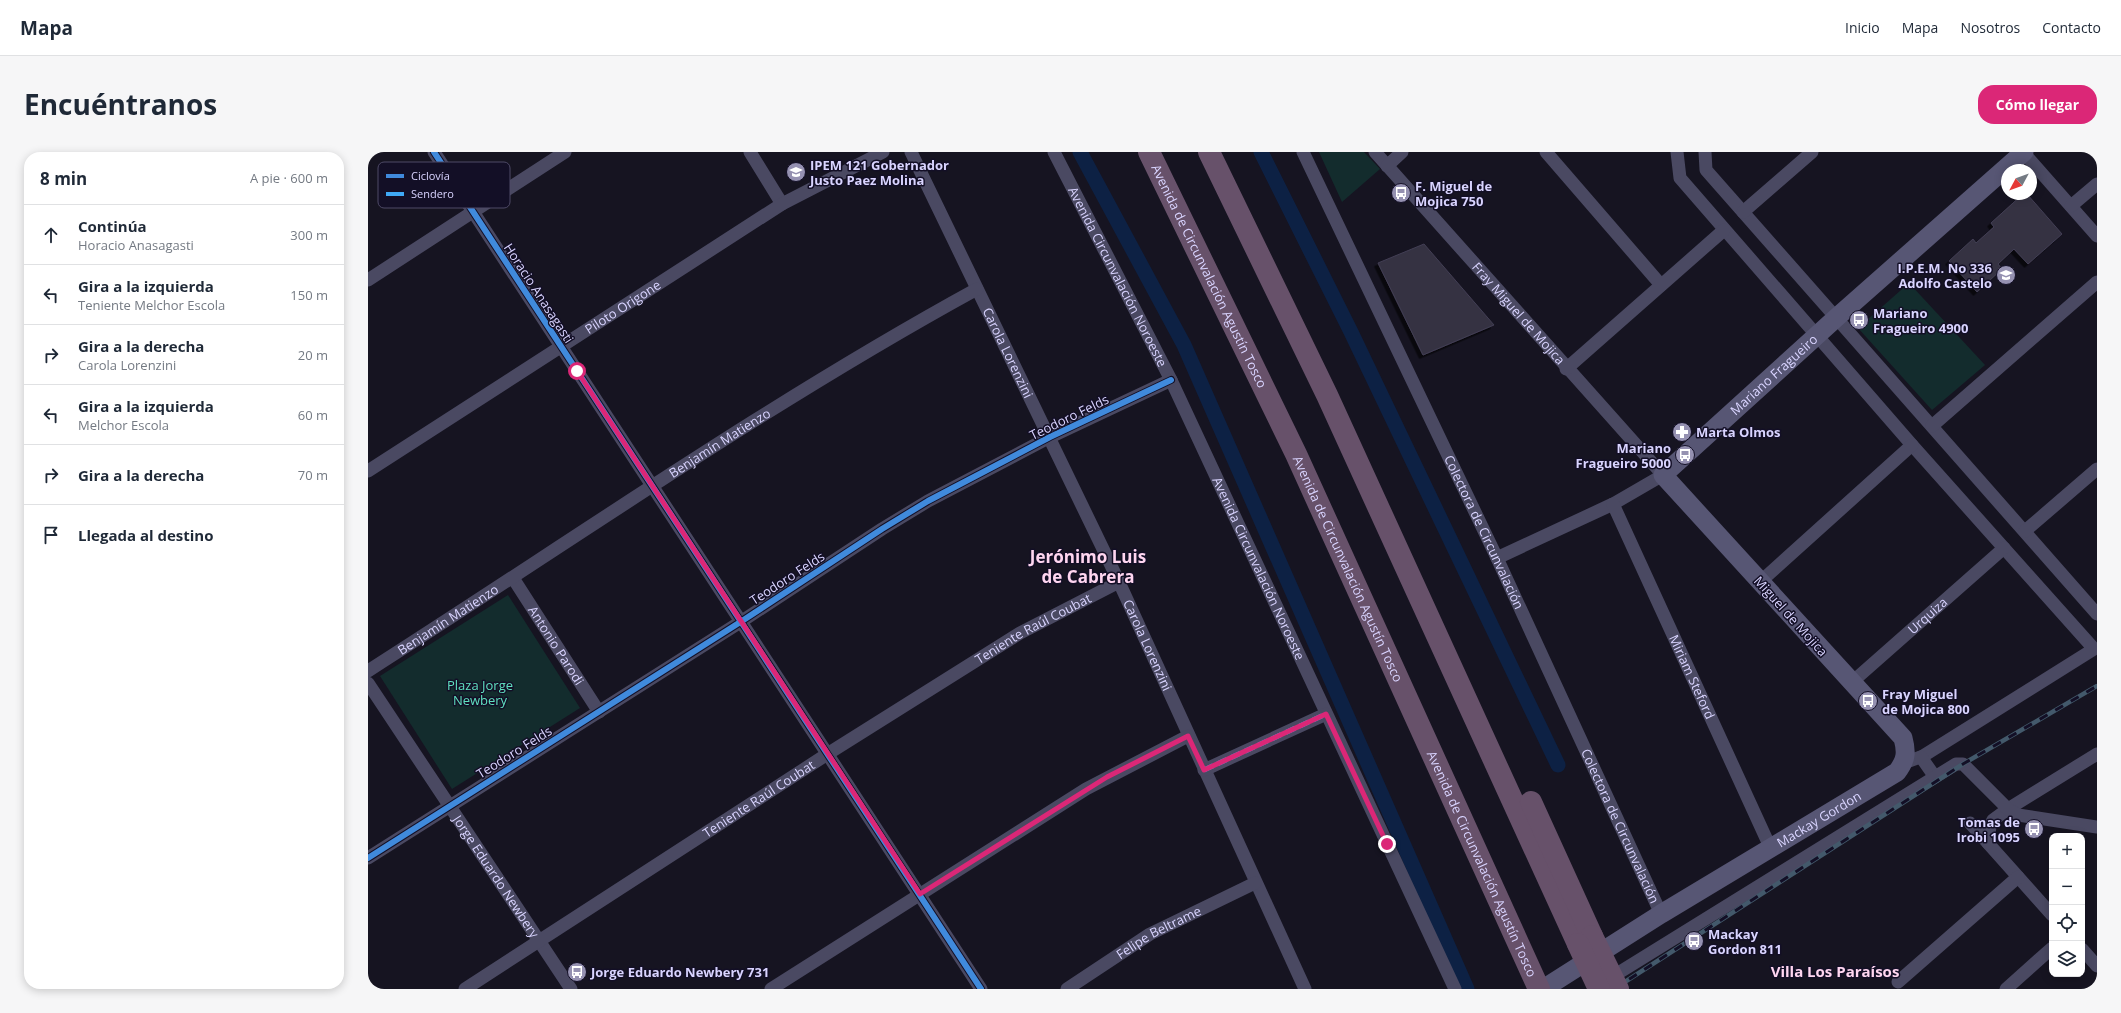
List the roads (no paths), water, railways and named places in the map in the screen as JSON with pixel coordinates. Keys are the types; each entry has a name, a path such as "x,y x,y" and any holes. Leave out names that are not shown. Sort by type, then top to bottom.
{"highway":[{"name":"Avenida de Circunvalación Agustín Tosco","path":"1149,152 1296,454 1538,984"},
{"path":"1209,152 1330,402 1475,718 1585,940 1618,989"},
{"path":"1585,940 1599,989"}],"main road":[{"name":"Mariano Fragueiro","path":"1662,475 2023,152"},
{"name":"Miguel de Mojica","path":"1662,475 1903,738 1906,751 1913,760"},
{"name":"Mackay Gordon","path":"1538,984 1771,849 1897,772 1913,760"}],"street":[{"name":"Horacio Anasagasti","path":"434,152 440,162"},
{"path":"510,188 565,152"},
{"path":"750,152 782,204"},
{"name":"Piloto Origone","path":"368,470 782,204 883,152"},
{"name":"Carola Lorenzini","path":"911,152 1119,582 1255,883 1306,989"},
{"name":"Avenida Circunvalación Noroeste","path":"1054,152 1171,380 1455,989"},
{"name":"Colectora de Circunvalación","path":"1302,152 1497,558 1661,914"},
{"name":"Fray Miguel de Mojica","path":"1375,152 1566,369 1662,475"},
{"path":"1387,166 1402,152"},
{"path":"1546,152 1662,285"},
{"path":"1677,152 1680,178 1816,336 2004,548"},
{"path":"1704,152 1706,170 2026,531 2097,614"},
{"path":"1743,212 1812,152"},
{"path":"2023,152 2097,236"},
{"path":"2071,206 2097,184"},
{"name":"Horacio Anasagasti","path":"470,208 829,753 981,989"},
{"path":"368,280 479,208"},
{"path":"1566,369 1724,230"},
{"path":"1932,426 2097,282"},
{"name":"Benjamín Matienzo","path":"368,671 513,578 652,486 886,340 977,289"},
{"name":"Teodoro Felds","path":"368,858 742,621 902,517 946,491 1050,437 1171,380"},
{"path":"1760,582 1912,445"},
{"path":"2026,531 2097,469"},
{"name":"Mariano Fragueiro","path":"1497,558 1613,504 1662,475"},
{"name":"Miriam Steford","path":"1613,504 1771,849"},
{"name":"Mackay Gordon","path":"1913,760 2094,649 2004,548"},
{"name":"Urquiza","path":"1851,683 2004,548"},
{"name":"Antonio Parodi","path":"513,578 599,712"},
{"name":"Teniente Raúl Coubat","path":"465,989 829,753 1020,633 1119,582"},
{"name":"Jorge Eduardo Newbery","path":"368,683 448,806 571,989"},
{"path":"1204,770 1326,714"},
{"path":"770,989 1107,777 1188,736"},
{"path":"1988,843 1990,826 1993,820 2008,809 2097,754"},
{"path":"1913,760 1935,777"},
{"path":"1592,989 1956,764 1963,764 2008,809 2018,815 2097,827"},
{"path":"1970,823 2049,912"},
{"path":"1898,982 2018,877"},
{"name":"Felipe Beltrame","path":"1067,989 1150,934 1255,883"},
{"path":"2006,989 2049,951"},
{"path":"2085,952 2097,966"}],"waterway":[{"path":"1080,152 1184,345 1467,989"},
{"path":"1261,152 1351,332 1558,765"}],"railway":[{"path":"1614,989 1963,764 2097,686"}],"place":[{"name":"IPEM 121 Gobernador Justo Paez Molina","path":"796,172"},
{"name":"F. Miguel de Mojica 750","path":"1401,193"},
{"name":"I.P.E.M. No 336 Adolfo Castelo","path":"2006,275"},
{"name":"Mariano Fragueiro 4900","path":"1859,320"},
{"name":"Marta Olmos","path":"1682,432"},
{"name":"Mariano Fragueiro 5000","path":"1685,455"},
{"name":"Fray Miguel de Mojica 800","path":"1868,701"},
{"name":"Tomas de Irobi 1095","path":"2034,829"},
{"name":"Mackay Gordon 811","path":"1694,941"},
{"name":"Jorge Eduardo Newbery 731","path":"577,972"}],"district":[{"name":"Jerónimo Luis de Cabrera","path":"1088,566"},
{"name":"Villa Los Paraísos","path":"1835,971"}],"park label":[{"name":"Plaza Jorge Newbery","path":"480,692"}]}
